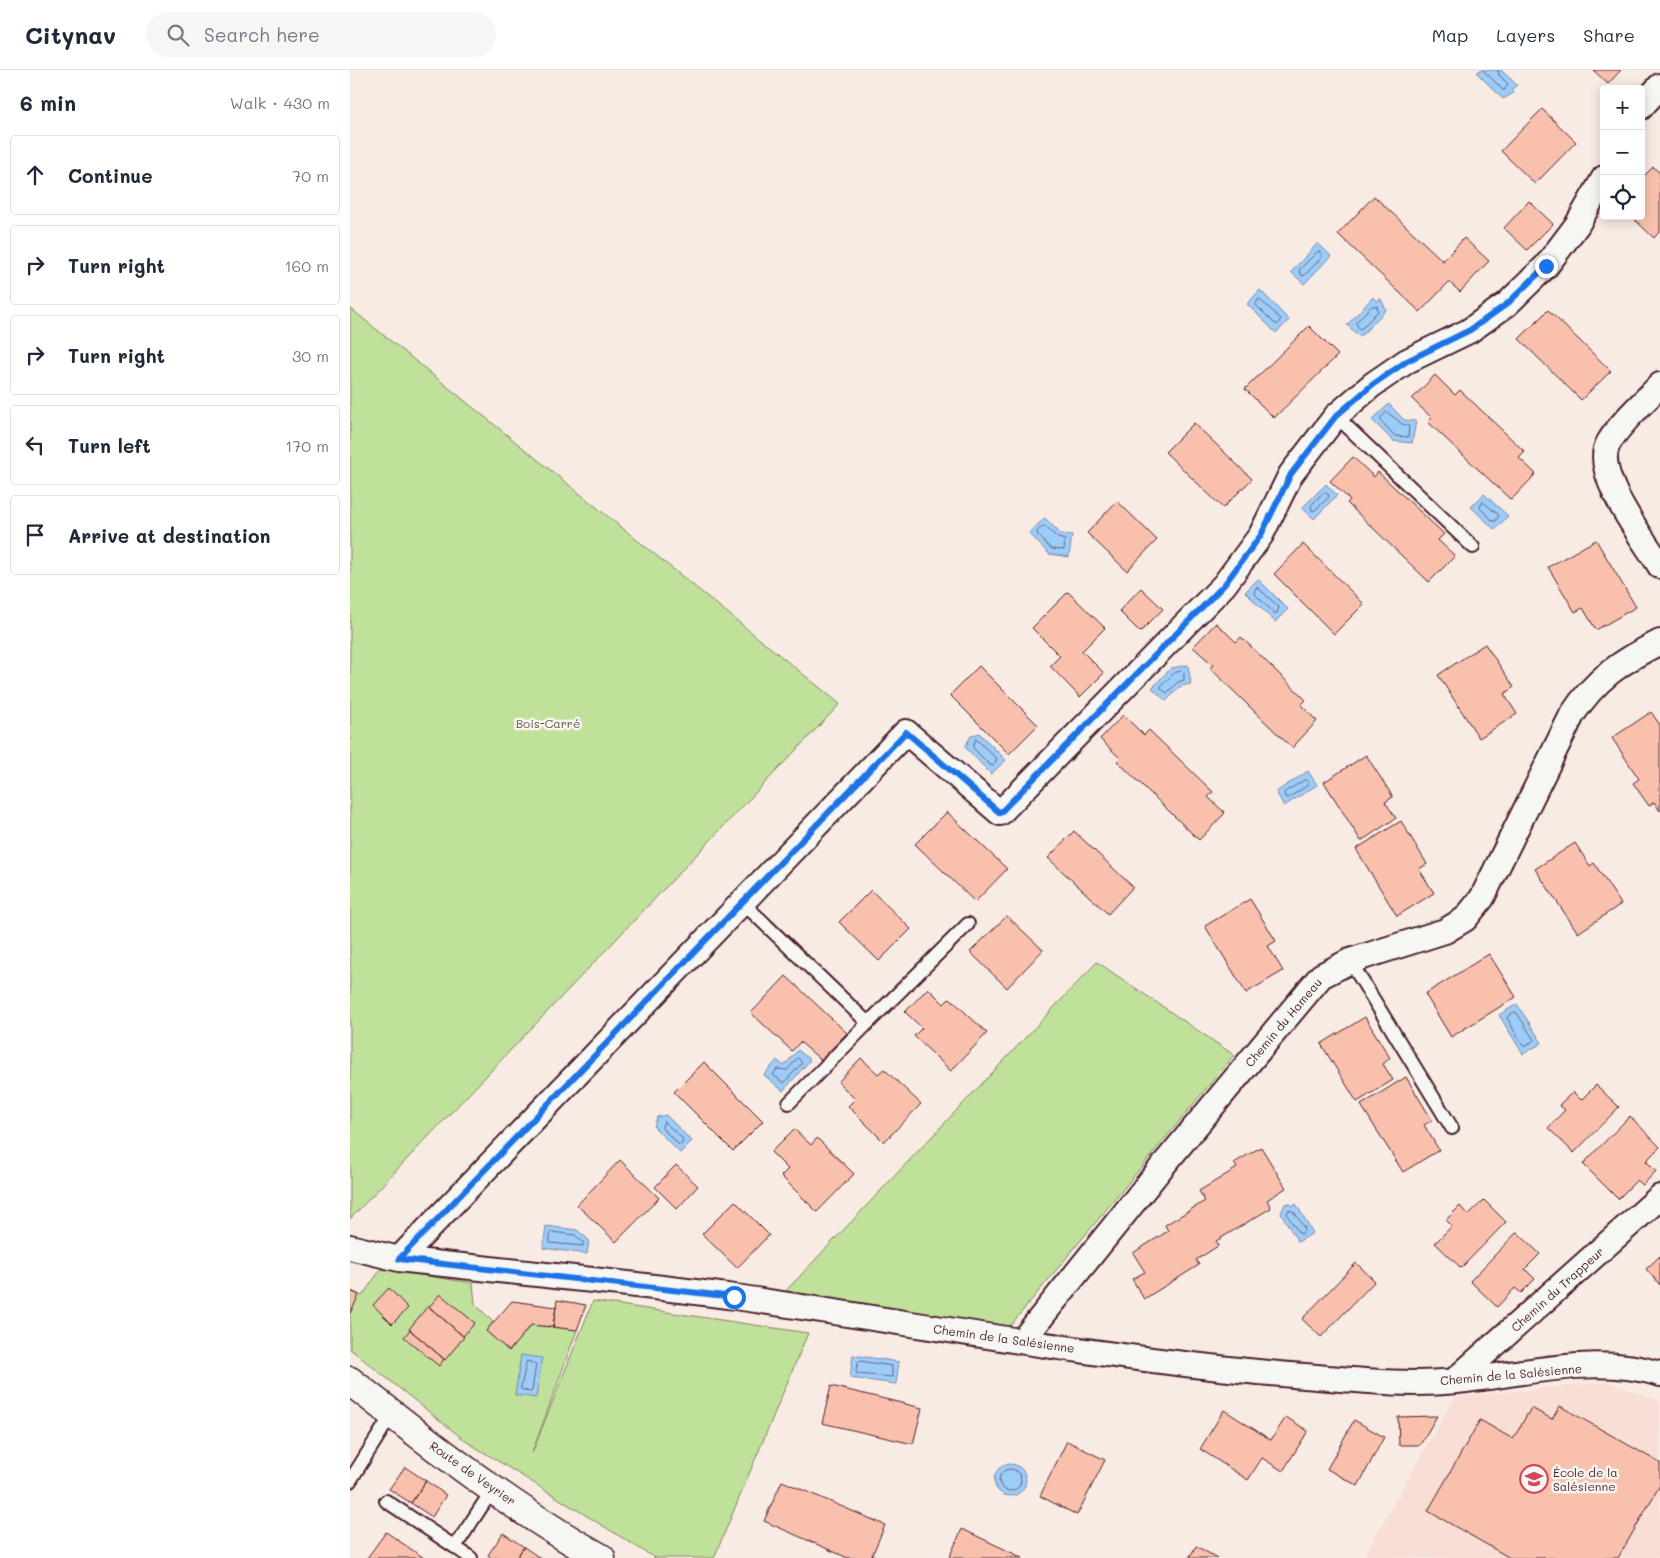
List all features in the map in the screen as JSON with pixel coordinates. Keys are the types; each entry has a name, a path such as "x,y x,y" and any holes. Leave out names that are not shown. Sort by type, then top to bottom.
{"street":[{"path":"1645,103 1660,86"},
{"path":"399,1259 906,732 1000,813 1224,585 1261,535 1291,474 1336,416 1372,385 1407,361 1470,330 1507,304 1546,266 1578,225 1600,185"},
{"path":"1660,385 1607,444 1605,468 1610,486 1660,566"},
{"name":"Chemin du Hameau","path":"1022,1341 1321,976 1350,961 1445,930 1464,919 1482,898 1572,715 1586,694 1607,673 1660,642"},
{"name":"Chemin du Trappeur","path":"1454,1381 1660,1197"},
{"name":"Chemin de la Salésienne","path":"350,1247 399,1259 734,1297 1022,1341 1176,1362 1299,1376 1381,1382 1454,1381 1573,1367 1640,1368 1660,1374"},
{"name":"Route de Veyrier","path":"350,1381 456,1464 570,1541 600,1558"}],"lane":[{"path":"1336,416 1473,547"},
{"path":"742,902 868,1023"},
{"path":"789,1103 968,924"},
{"path":"1350,961 1452,1128"},
{"path":"350,1481 392,1414"},
{"path":"455,1547 493,1489"},
{"path":"386,1501 471,1558"}],"shaded area":[{"name":"École de la Salésienne","path":"1607,1382 1660,1401 1660,1558 1363,1558 1455,1397"}],"green space":[{"name":"Bois-Carré","path":"350,308 840,704 350,1219"},
{"path":"1097,962 1234,1055 1010,1326 781,1296"},
{"path":"381,1269 473,1283 475,1304 493,1322 486,1331 509,1351 531,1325 577,1330 532,1453 593,1301 808,1333 714,1558 655,1558 467,1442 350,1349 350,1290 362,1296"}],"water":[{"path":"1480,70 1501,70 1517,85 1512,89 1514,93 1503,99 1477,73"},
{"path":"1318,243 1331,256 1304,284 1291,272"},
{"path":"1260,290 1289,320 1276,333 1247,304"},
{"path":"1373,297 1376,301 1381,299 1386,310 1360,337 1347,325"},
{"path":"1389,404 1404,420 1416,421 1412,443 1393,441 1372,420"},
{"path":"1326,484 1337,495 1314,519 1302,508"},
{"path":"1484,494 1508,516 1495,530 1471,507"},
{"path":"1045,518 1061,534 1072,535 1069,557 1049,554 1029,533"},
{"path":"1258,579 1288,609 1275,622 1245,592"},
{"path":"1188,665 1191,684 1181,686 1166,701 1152,688 1171,668"},
{"path":"979,733 1006,760 991,774 965,747 971,736"},
{"path":"1308,771 1317,785 1284,806 1276,792"},
{"path":"1517,1004 1542,1043 1523,1054 1499,1015"},
{"path":"798,1050 810,1060 783,1091 764,1075 777,1060 784,1066"},
{"path":"666,1115 692,1141 680,1153 654,1127 657,1117"},
{"path":"1289,1203 1293,1206 1296,1204 1313,1233 1298,1242 1281,1213 1285,1204"},
{"path":"546,1226 577,1230 589,1240 587,1254 543,1248"},
{"path":"521,1355 542,1358 536,1398 515,1395"},
{"path":"853,1355 899,1362 896,1384 850,1378"},
{"path":"1010,1464 1022,1468 1026,1480 1022,1492 1010,1496 998,1492 994,1480 998,1468"}],"building":[{"path":"1593,70 1621,70 1608,84"},
{"path":"1542,109 1576,142 1535,184 1501,151"},
{"path":"1653,167 1660,173 1660,231 1654,238 1635,220 1645,220 1645,175"},
{"path":"1374,196 1443,261 1464,238 1489,261 1460,292 1449,282 1420,312 1338,234"},
{"path":"1529,201 1553,224 1527,250 1504,228"},
{"path":"1548,310 1611,371 1581,400 1519,339"},
{"path":"1309,326 1338,355 1274,418 1245,389"},
{"path":"1435,375 1455,395 1460,390 1525,452 1519,458 1536,474 1511,500 1428,422 1432,418 1412,399"},
{"path":"1194,423 1252,479 1223,508 1165,452"},
{"path":"1353,457 1374,477 1378,472 1444,534 1438,540 1455,556 1429,582 1347,503 1350,500 1330,481"},
{"path":"1117,501 1157,540 1127,571 1087,533"},
{"path":"1596,540 1636,607 1596,630 1583,608 1575,612 1548,567"},
{"path":"1303,544 1364,604 1334,634 1274,574"},
{"path":"1141,588 1163,609 1140,632 1119,611"},
{"path":"1068,592 1105,628 1082,651 1104,673 1080,697 1050,666 1060,656 1032,628"},
{"path":"1216,623 1236,642 1241,637 1306,700 1301,705 1317,721 1292,748 1210,668 1213,665 1193,647"},
{"path":"1485,644 1514,687 1504,694 1517,714 1479,738 1438,675"},
{"path":"979,666 1038,725 1009,754 950,695"},
{"path":"1651,712 1660,725 1660,811 1654,802 1649,806 1633,783 1639,779 1612,738"},
{"path":"1123,715 1144,735 1149,730 1213,792 1208,797 1225,813 1199,840 1117,761 1120,758 1100,739"},
{"path":"1366,755 1393,797 1385,802 1396,818 1361,841 1324,782"},
{"path":"947,812 1007,869 975,902 915,844"},
{"path":"1401,821 1427,864 1419,869 1434,893 1397,916 1356,849"},
{"path":"1074,831 1133,887 1108,914 1048,858"},
{"path":"1575,843 1590,866 1594,863 1621,904 1578,933 1535,869"},
{"path":"871,890 911,929 879,961 839,922"},
{"path":"1250,899 1276,941 1268,946 1283,971 1246,993 1205,926"},
{"path":"1007,916 1043,950 1007,988 970,952"},
{"path":"1489,954 1516,997 1451,1037 1425,994"},
{"path":"786,976 847,1033 821,1060 800,1042 792,1051 751,1013"},
{"path":"928,988 944,1004 950,998 987,1033 951,1071 914,1036 922,1028 905,1012"},
{"path":"1365,1017 1390,1058 1383,1064 1393,1080 1357,1102 1321,1044"},
{"path":"861,1058 878,1074 884,1069 921,1104 884,1142 848,1106 855,1099 838,1082"},
{"path":"704,1062 763,1121 733,1151 674,1092"},
{"path":"1406,1077 1432,1120 1424,1125 1439,1150 1403,1172 1361,1105"},
{"path":"1596,1085 1619,1107 1574,1153 1548,1128 1565,1110 1559,1105 1573,1092 1581,1100"},
{"path":"1630,1116 1660,1147 1646,1161 1656,1171 1643,1185 1637,1180 1618,1199 1583,1164"},
{"path":"794,1129 811,1145 817,1138 854,1174 817,1212 781,1176 788,1169 771,1152"},
{"path":"1261,1147 1286,1188 1267,1200 1271,1208 1216,1241 1218,1246 1196,1260 1199,1265 1144,1299 1132,1279 1145,1272 1133,1253 1168,1231 1165,1225 1205,1201 1199,1191 1237,1168 1234,1163"},
{"path":"620,1160 659,1198 616,1242 577,1205"},
{"path":"676,1165 698,1186 677,1209 655,1187"},
{"path":"1484,1200 1506,1222 1461,1268 1435,1243 1452,1226 1446,1220 1460,1206 1468,1215"},
{"path":"735,1201 769,1235 737,1268 702,1234"},
{"path":"1517,1232 1540,1254 1525,1269 1535,1279 1521,1293 1515,1288 1497,1307 1470,1281"},
{"path":"1660,1256 1660,1285 1646,1269"},
{"path":"1356,1263 1375,1281 1321,1337 1302,1319"},
{"path":"389,1288 408,1308 392,1324 373,1305"},
{"path":"350,1291 359,1295 350,1313"},
{"path":"440,1294 475,1323 463,1336 429,1307"},
{"path":"557,1300 586,1305 577,1330 553,1327"},
{"path":"512,1301 556,1307 553,1327 531,1325 509,1351 486,1331"},
{"path":"428,1306 464,1337 445,1360 409,1329"},
{"path":"410,1330 444,1359 439,1366 404,1337"},
{"path":"831,1386 922,1408 913,1444 822,1423"},
{"path":"1560,1406 1660,1463 1660,1485 1618,1558 1510,1558 1428,1511 1480,1420 1513,1439 1531,1408 1552,1419"},
{"path":"1224,1410 1271,1440 1286,1417 1308,1431 1283,1471 1262,1458 1248,1480 1200,1449"},
{"path":"1437,1416 1420,1445 1399,1445 1398,1417"},
{"path":"1354,1420 1384,1437 1358,1486 1327,1469"},
{"path":"1067,1441 1105,1460 1077,1515 1040,1496"},
{"path":"405,1467 426,1481 411,1503 389,1489"},
{"path":"426,1481 446,1495 432,1517 411,1503"},
{"path":"782,1481 885,1525 871,1558 848,1558 764,1521"},
{"path":"962,1529 1023,1558 949,1558"},
{"path":"386,1532 424,1558 367,1558"},
{"path":"503,1533 524,1547 516,1558 491,1558 488,1555"},
{"path":"1196,1546 1217,1558 1189,1558"},
{"path":"524,1547 540,1558 516,1558"}],"place":[{"name":"École de la Salésienne","path":"1534,1479"}],"route":[{"path":"734,1297 399,1259 906,732 1000,813 1224,585 1261,535 1291,474 1336,416 1372,385 1407,361 1470,330 1507,304 1546,266"}]}
